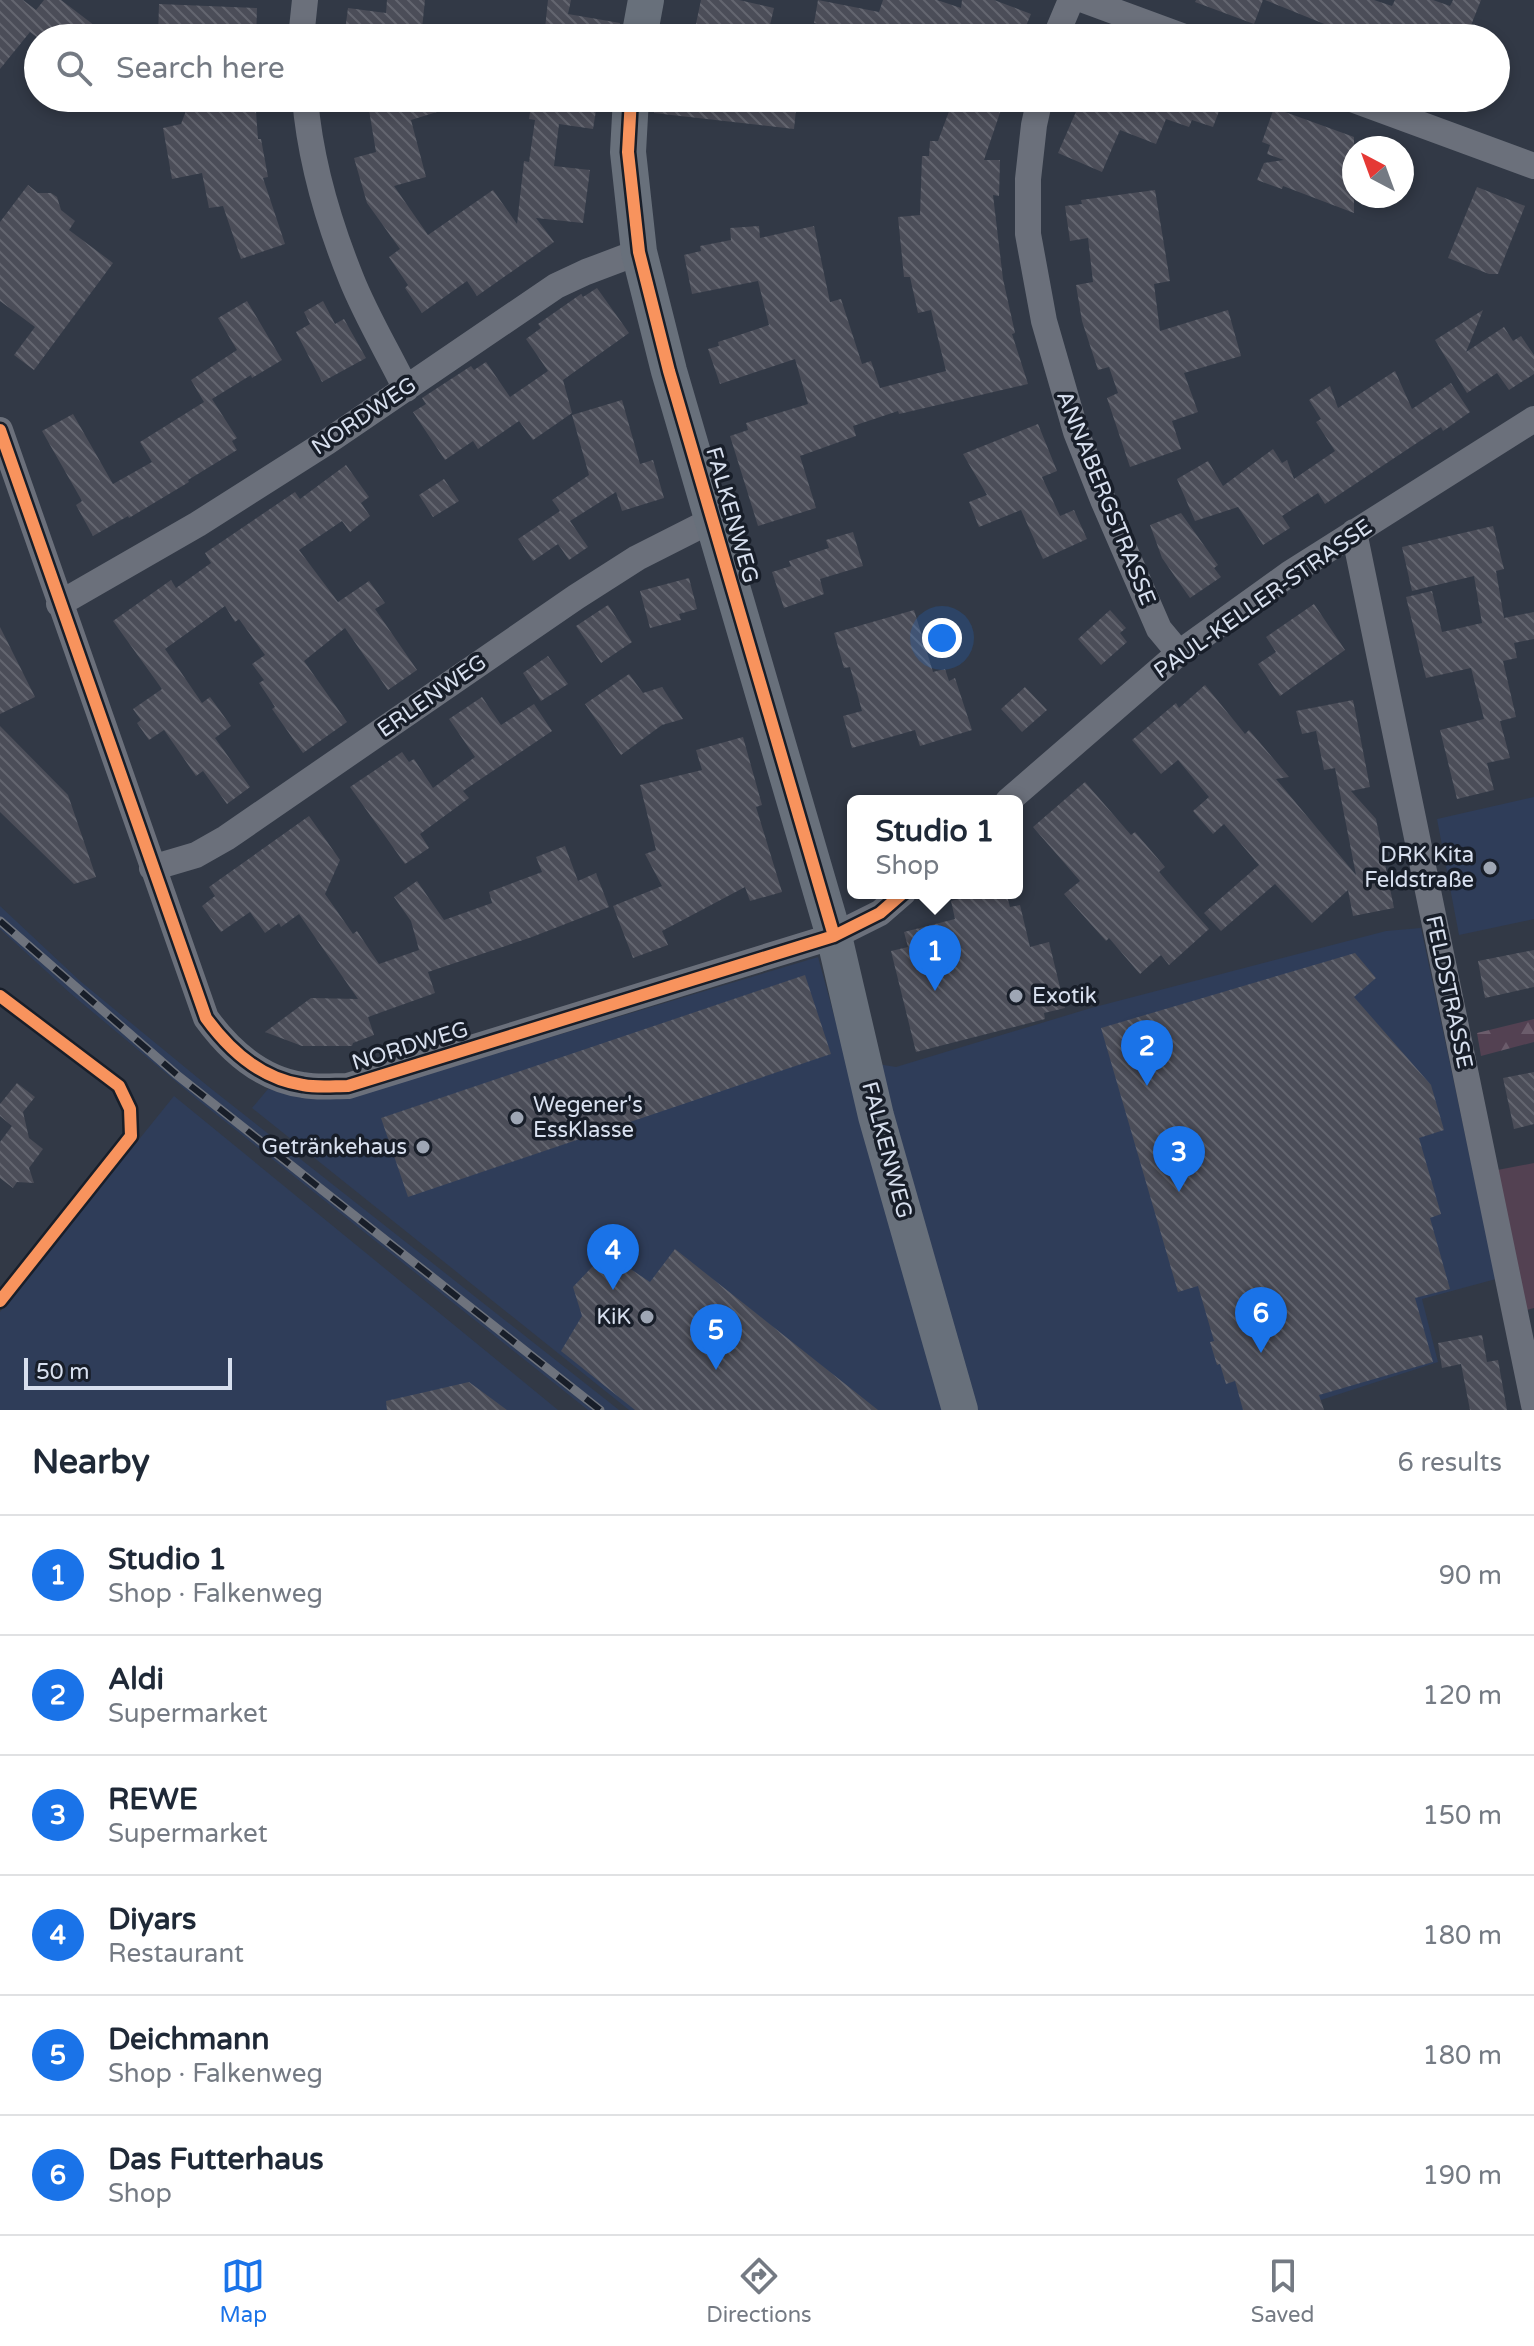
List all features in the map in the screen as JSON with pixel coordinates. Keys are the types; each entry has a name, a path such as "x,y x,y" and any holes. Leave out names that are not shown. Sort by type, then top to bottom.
{"main road":[{"path":"642,24 646,0"},
{"name":"FALKENWEG","path":"630,112 628,152 639,252 669,371 834,936 876,1116 960,1410"}],"street":[{"path":"302,24 305,0"},
{"path":"1061,24 1071,0"},
{"path":"1084,0 1149,24"},
{"path":"306,112 308,136 335,234 352,281 406,389"},
{"name":"ANNABERGSTRASSE","path":"1037,112 1028,179 1028,234 1044,321 1076,432 1103,500 1159,629 1179,653"},
{"path":"1387,112 1534,166"},
{"name":"NORDWEG","path":"639,252 556,286 406,389 198,524 59,604 206,1018 224,1043 254,1068 302,1085 348,1086 834,936"},
{"name":"PAUL-KELLER-STRASSE","path":"1015,795 1179,653 1289,574 1534,419"},
{"path":"0,430 59,604"},
{"name":"ERLENWEG","path":"152,868 196,855 226,838 588,589 637,558 712,520"},
{"name":"FELDSTRASSE","path":"1354,532 1534,1405"},
{"path":"834,936 880,913 896,899"}],"shaded area":[{"name":"DRK Kita Feldstraße","path":"1534,797 1534,919 1459,935 1437,819"},
{"path":"0,906 80,981 209,1087 619,1410 588,1410 198,1100 70,993 0,929"},
{"path":"1421,928 1496,1279 1422,1299 1438,1362 1290,1410 629,1410 252,1108 268,1089 348,1098 818,957 846,1059 896,1067 1091,1008 1386,931"},
{"path":"174,1096 558,1410 0,1410 0,1312"}],"green space":[{"path":"1534,1019 1534,1042 1481,1056 1477,1033"},
{"path":"1534,1163 1534,1308 1516,1313 1487,1172"}],"building":[{"path":"0,0 23,0 36,10 44,0 61,0 93,24 24,24 24,39 0,69"},
{"path":"387,0 425,0 422,24 346,24 348,8 386,13"},
{"path":"548,0 571,0 568,14 620,23 620,24 545,24"},
{"path":"701,0 739,0 774,8 770,24 696,24"},
{"path":"818,0 879,12 883,0 937,0 961,8 962,0 994,0 1031,14 1027,24 814,23"},
{"path":"1196,0 1263,0 1254,24"},
{"path":"1265,0 1374,0 1392,6 1395,0 1433,0 1450,6 1453,0 1481,0 1472,24 1324,24"},
{"path":"159,4 257,8 256,24 158,24"},
{"path":"186,112 256,112 258,139 261,139 268,177 263,178 285,244 241,259 223,206 209,208 202,173 172,179 163,128 181,124"},
{"path":"369,112 437,112 411,120 426,177 394,186 428,235 493,190 517,224 524,161 529,162 535,120 529,119 530,112 596,112 593,129 559,124 554,166 590,170 583,223 536,218 554,242 477,296 467,281 422,313 389,257 400,249 367,203 354,158 376,152"},
{"path":"654,112 796,112 794,129"},
{"path":"949,112 1000,112 984,160 1000,160 999,196 993,195 1003,279 1015,333 1012,334 1028,384 899,414 898,411 853,426 856,436 800,456 816,508 758,526 730,436 748,430 746,423 808,404 795,359 720,384 708,349 719,346 718,342 769,325 758,281 692,294 684,255 701,251 700,246 731,240 730,228 759,226 760,238 814,226 830,302 841,299 862,364 871,361 880,388 946,371 931,310 918,313 910,277 904,277 898,217 920,215 922,156 929,156 930,141 938,141"},
{"path":"1076,112 1219,112 1213,127 1192,120 1189,127 1166,119 1156,144 1120,130 1102,172 1058,153"},
{"path":"1273,112 1285,112 1351,136 1342,136 1342,208 1354,208 1354,213 1283,186 1282,189 1257,180 1264,163 1284,160 1267,154 1270,145 1262,142"},
{"path":"28,185 38,193 51,193 57,197 61,210 75,221 69,230 113,263 34,370 14,355 35,327 0,301 0,222"},
{"path":"1477,187 1525,206 1498,274 1489,274 1448,258"},
{"path":"1155,190 1170,281 1154,284 1160,331 1228,310 1241,356 1184,373 1198,412 1172,421 1181,449 1130,467 1107,398 1118,393 1109,367 1098,370 1082,321 1076,285 1093,282 1088,238 1070,241 1065,206 1082,204 1081,200"},
{"path":"597,288 629,333 563,380 572,413 533,440 519,421 478,449 473,441 445,460 413,412 426,404 422,398 471,366 474,370 486,362 510,397 548,371 526,339 541,328 538,324 581,294 583,297"},
{"path":"247,301 282,360 212,399 237,438 232,441 237,450 129,518 93,536 76,505 82,501 42,431 73,414 113,484 152,462 140,442 204,402 191,380 237,350 218,318"},
{"path":"323,301 335,324 344,319 366,358 322,382 296,332 310,324 304,312"},
{"path":"1483,310 1466,352 1504,327 1513,341 1521,336 1534,355 1534,374 1509,390 1497,373 1467,393 1435,340"},
{"path":"1395,371 1412,409 1451,383 1470,412 1443,431 1441,427 1325,504 1318,493 1282,516 1290,528 1263,545 1238,507 1195,521 1177,479 1208,461 1223,486 1273,449 1282,463 1287,460 1294,479 1335,451 1316,422 1321,419 1309,400 1330,386 1338,408"},
{"path":"622,400 640,464 653,460 664,498 622,511 616,492 570,521 588,547 569,560 558,544 533,561 518,539 560,511 552,500 589,475 572,415"},
{"path":"1038,424 1057,471 1042,477 1060,516 1074,510 1087,539 1043,559 1021,510 979,527 969,502 987,495 963,454"},
{"path":"346,465 369,497 361,503 370,516 350,532 342,521 299,550 338,602 369,581 385,603 375,609 417,670 388,690 345,628 304,661 347,722 303,753 272,709 275,707 259,683 264,680 252,664 265,655 239,619 235,622 225,606 165,649 202,703 210,697 231,726 215,738 250,787 227,804 203,771 196,776 164,730 149,740 137,723 141,720 133,709 162,689 113,621 171,580 176,588 211,563 205,553 295,492 300,499"},
{"path":"444,479 459,501 433,517 419,495"},
{"path":"1181,513 1218,565 1214,568 1221,577 1190,598 1162,558 1150,525"},
{"path":"1493,526 1504,569 1496,571 1504,618 1534,612 1534,639 1514,643 1517,658 1503,661 1516,717 1500,721 1510,758 1487,763 1494,790 1457,799 1440,730 1484,719 1471,668 1426,678 1406,597 1432,591 1442,632 1482,623 1474,576 1412,591 1402,547"},
{"path":"853,532 863,566 820,579 824,594 784,608 772,572 791,566 789,561 829,548 826,540"},
{"path":"689,578 697,609 679,614 681,620 650,628 640,591"},
{"path":"1314,604 1345,650 1280,696 1258,664 1276,652 1266,637"},
{"path":"608,605 632,642 601,663 576,626"},
{"path":"914,610 933,672 945,669 949,681 955,678 972,730 920,746 915,730 852,748 843,716 862,711 850,667 844,668 834,633"},
{"path":"1110,610 1126,628 1120,633 1127,642 1101,665 1078,639"},
{"path":"0,627 35,697 0,714"},
{"path":"548,656 568,684 541,701 523,673"},
{"path":"629,674 643,693 662,687 683,719 662,725 621,755 585,704"},
{"path":"1205,685 1245,734 1249,730 1289,777 1276,779 1356,875 1335,768 1324,770 1316,731 1302,734 1296,711 1353,700 1370,787 1351,791 1376,819 1394,908 1353,916 1348,890 1312,923 1275,884 1221,931 1204,913 1259,865 1224,824 1213,834 1193,811 1209,797 1178,760 1161,774 1132,740 1176,703 1179,708"},
{"path":"1025,687 1047,710 1022,732 1001,709"},
{"path":"482,697 501,725 534,704 552,731 463,791 469,798 420,834 429,848 405,864 350,787 402,752 409,762 414,759 433,788 475,757 449,719"},
{"path":"0,726 68,795 96,877 74,884 0,812"},
{"path":"743,737 762,805 756,807 782,892 750,901 745,887 662,931 668,945 633,958 613,906 662,886 645,854 656,850 640,785 702,770 696,750"},
{"path":"1085,782 1131,835 1135,832 1165,867 1159,872 1209,929 1169,965 1161,955 1140,974 1109,938 1106,941 1064,894 1080,881 1033,827"},
{"path":"309,816 340,860 325,894 353,934 357,931 379,964 419,950 411,921 394,897 417,881 444,920 492,903 489,892 542,872 536,857 565,846 578,881 596,873 609,907 428,972 435,993 368,1017 374,1035 352,1046 302,1046 265,1032 311,998 358,999 299,914 281,927 279,923 265,933 250,912 221,932 202,906 215,896 209,887"},
{"path":"1008,899 1010,907 1020,905 1030,947 1049,942 1065,1008 1044,1013 1045,1019 916,1052 891,951 908,947 904,932 955,919 951,901"},
{"path":"1534,950 1534,987 1485,998 1478,961"},
{"path":"1355,953 1376,978 1354,997 1431,1085 1444,1130 1419,1138 1441,1214 1430,1218 1450,1289 1415,1298 1433,1362 1319,1395 1324,1410 1243,1410 1235,1381 1226,1384 1220,1364 1217,1365 1210,1342 1214,1341 1198,1286 1178,1292 1101,1028"},
{"path":"805,975 831,1054 408,1197 381,1118"},
{"path":"1534,1072 1534,1124 1514,1129 1503,1078"},
{"path":"17,1083 35,1097 23,1112 29,1138 43,1149 29,1168 34,1183 17,1182 13,1188 0,1178 0,1142 12,1126 0,1116 0,1104"},
{"path":"675,1249 878,1410 635,1410 561,1351 582,1316 573,1287 592,1267 608,1254 650,1282"},
{"path":"1482,1335 1487,1362 1498,1360 1507,1410 1470,1410 1461,1364 1442,1368 1438,1343"},
{"path":"469,1382 507,1410 387,1410 386,1401"}],"railway":[{"path":"0,921 177,1075 600,1410"}],"cycle path":[{"path":"630,112 628,152 639,252 669,371 834,936"},
{"path":"0,430 206,1018 225,1042 260,1070 303,1085 348,1086 834,936 880,913 896,899"},
{"path":"0,996 119,1086 130,1109 131,1136 0,1301"}],"place":[{"name":"DRK Kita Feldstraße","path":"1490,868"},
{"name":"Studio 1","path":"935,991"},
{"name":"Exotik","path":"1016,996"},
{"name":"Aldi","path":"1147,1086"},
{"name":"Wegener's EssKlasse","path":"517,1118"},
{"name":"Getränkehaus","path":"423,1147"},
{"name":"REWE","path":"1179,1192"},
{"name":"Diyars","path":"613,1290"},
{"name":"KiK","path":"647,1317"},
{"name":"Das Futterhaus","path":"1261,1353"},
{"name":"Deichmann","path":"716,1370"}]}
